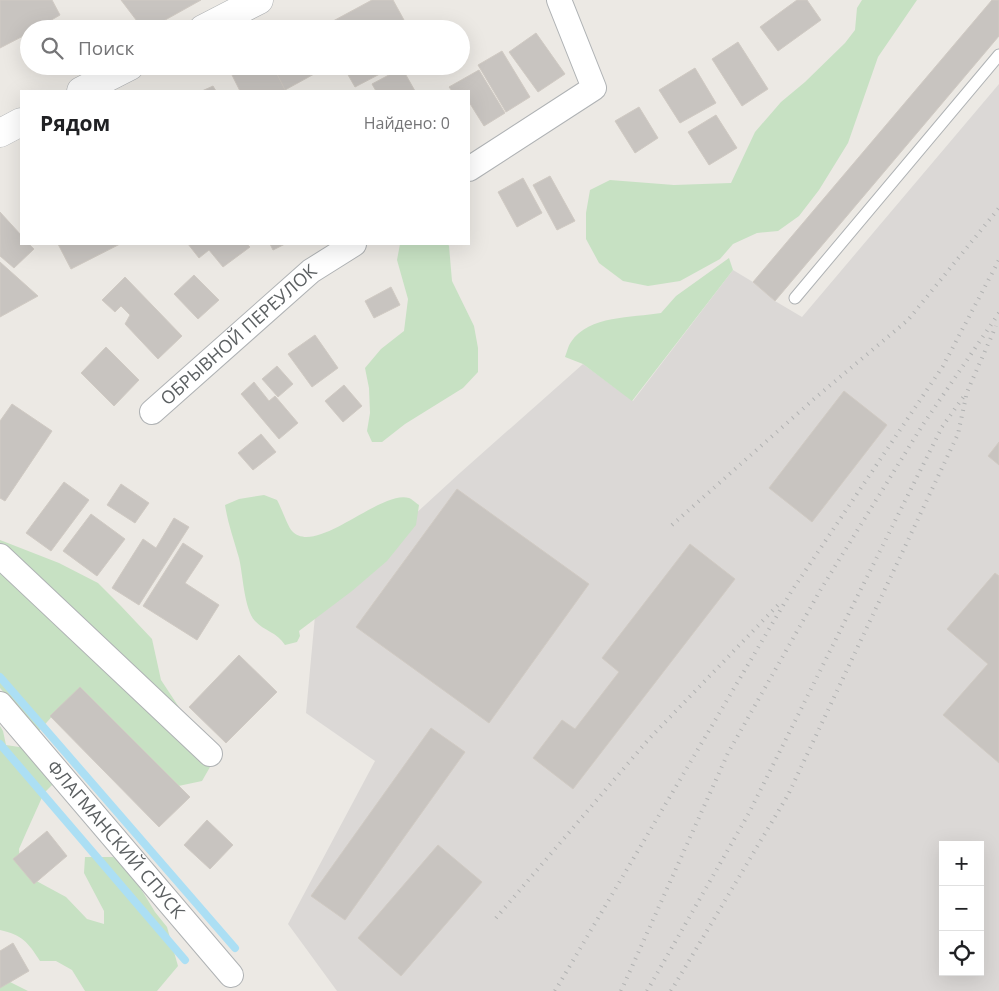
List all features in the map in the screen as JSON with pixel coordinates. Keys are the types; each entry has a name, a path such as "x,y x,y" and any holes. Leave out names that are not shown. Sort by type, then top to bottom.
{"street":[{"path":"221,20 260,0"},
{"path":"470,168 594,88 559,0"},
{"path":"83,90 112,75"},
{"path":"0,133 20,123"},
{"name":"ОБРЫВНОЙ ПЕРЕУЛОК","path":"152,412 311,271 352,245"},
{"path":"0,556 210,754"},
{"name":"ФЛАГМАНСКИЙ СПУСК","path":"0,704 231,974"}],"lane":[{"path":"795,298 999,55"}],"shaded area":[{"path":"999,84 999,991 337,991 288,924 375,761 306,713 316,605 461,472 583,364 633,401 733,270 753,282 775,301 802,317"}],"green space":[{"path":"862,0 917,0 878,57 848,143 819,190 799,216 778,231 757,233 733,244 720,259 680,281 648,286 623,281 599,263 586,239 586,213 590,190 610,180 674,185 731,183 755,132 781,102 805,82 845,43 855,30 857,8"},
{"path":"400,245 448,245 452,281 474,326 478,348 478,372 463,388 405,424 382,442 372,442 367,431 370,413 369,388 365,368 381,349 404,331 408,299 397,260"},
{"path":"729,258 733,270 632,401 583,364 565,357 568,347 579,333 600,322 612,319 661,313 676,296"},
{"path":"264,495 277,500 290,529 303,537 316,536 332,530 382,503 397,498 409,498 419,505 416,525 387,561 352,591 299,631 300,636 297,642 285,645 278,637 251,616 246,600 239,558 225,505 239,499"},
{"path":"0,540 59,563 98,583 152,639 161,680 214,760 202,781 169,788 57,711 38,732 0,688"},
{"path":"0,726 6,745 19,747 26,744 57,780 44,793 26,833 19,849 20,864 29,877 66,897 87,919 104,924 104,911 84,873 85,857 113,857 127,866 155,912 167,927 178,966 157,991 85,991 72,970 56,961 40,961 24,940 14,934 0,930"},
{"path":"0,977 28,991 0,991"}],"building":[{"path":"0,0 52,0 60,15 51,20 20,20 20,38 0,48"},
{"path":"121,0 201,0 165,20 136,20"},
{"path":"372,0 393,0 404,20 335,20"},
{"path":"797,0 807,0 821,20 778,51 760,27"},
{"path":"992,0 999,0 999,36 775,301 753,282"},
{"path":"536,33 565,74 538,92 509,52"},
{"path":"738,42 768,89 742,106 712,59"},
{"path":"502,51 530,97 506,112 478,65"},
{"path":"695,68 716,103 680,123 659,90"},
{"path":"479,70 505,113 484,126 470,104 470,90 451,90 449,87"},
{"path":"232,75 278,75 285,90 240,90"},
{"path":"278,75 312,75 285,90"},
{"path":"348,75 378,75 355,87"},
{"path":"389,75 406,75 414,90 375,90 372,84"},
{"path":"213,86 215,90 204,90"},
{"path":"639,107 658,138 635,153 615,121"},
{"path":"716,115 737,148 709,165 688,132"},
{"path":"550,176 575,221 557,230 533,185"},
{"path":"523,178 542,213 517,227 498,192"},
{"path":"0,212 20,234 20,245 30,245 34,249 14,268 0,256"},
{"path":"59,245 118,245 71,269"},
{"path":"189,245 248,245 250,247 223,267 209,250 199,258"},
{"path":"270,245 283,245 273,250"},
{"path":"0,262 38,296 0,317"},
{"path":"194,275 219,300 198,319 174,294"},
{"path":"125,277 182,336 158,359 125,324 130,315 121,306 115,312 102,300"},
{"path":"391,287 400,305 374,318 365,301"},
{"path":"315,335 338,368 312,387 288,354"},
{"path":"106,347 139,380 114,406 81,373"},
{"path":"277,366 293,384 278,397 262,379"},
{"path":"254,382 269,401 275,396 298,423 279,439 241,394"},
{"path":"344,385 362,406 343,422 325,401"},
{"path":"844,391 887,425 812,522 769,488"},
{"path":"12,404 52,431 5,501 0,498 0,421"},
{"path":"261,434 276,452 253,470 238,453"},
{"path":"999,442 999,465 988,456"},
{"path":"64,482 89,500 51,551 26,533"},
{"path":"121,484 149,503 135,523 107,505"},
{"path":"457,489 589,584 489,723 356,627"},
{"path":"91,514 125,539 97,576 63,551"},
{"path":"174,518 189,527 139,605 112,588 143,539 156,548"},
{"path":"183,543 203,556 185,583 219,605 197,640 143,606"},
{"path":"690,544 735,579 573,789 533,758 562,720 575,729 619,672 602,658"},
{"path":"995,573 999,576 999,763 943,715 988,664 947,629"},
{"path":"239,655 277,692 226,743 189,707"},
{"path":"80,687 190,797 159,827 50,716"},
{"path":"431,728 465,752 345,920 311,896"},
{"path":"207,820 233,845 210,869 184,845"},
{"path":"47,831 67,856 34,884 13,859"},
{"path":"438,845 482,882 401,976 358,938"},
{"path":"13,943 29,971 0,988 0,951"}],"waterway":[{"path":"0,677 235,948"},
{"path":"0,744 185,960"}],"railway":[{"path":"672,525 814,399 908,320 999,208"},
{"path":"555,991 791,592 943,366 999,260"},
{"path":"621,991 728,753 821,589 922,426 999,313"},
{"path":"671,991 788,795 958,434 967,392 996,326"},
{"path":"647,991 749,813 942,427 964,396"},
{"path":"496,918 648,740 778,605"}]}
